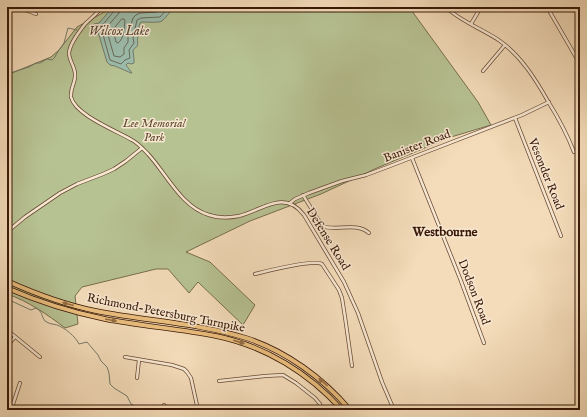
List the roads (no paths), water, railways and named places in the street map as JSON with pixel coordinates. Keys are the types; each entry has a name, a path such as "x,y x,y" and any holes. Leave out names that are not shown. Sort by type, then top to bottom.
{"highway":[{"name":"Richmond-Petersburg Turnpike","path":"7,281 41,295 82,308 110,314 220,331 247,339 274,350 297,363 327,386 350,410"},
{"name":"Richmond-Petersburg Turnpike","path":"7,288 50,305 83,314 216,336 252,347 275,357 297,370 324,392 342,410"}],"street":[{"path":"18,7 36,14"},
{"name":"Defense Road","path":"102,7 77,35 69,53 75,73 71,96 75,104 99,123 132,140 142,148 153,159 182,197 194,208 202,212 220,217 234,217 283,202 299,209 344,282 360,316 382,382 394,410"},
{"path":"446,7 453,14 494,37 516,55 528,69 549,102 563,127 574,152"},
{"path":"471,24 481,7"},
{"path":"547,7 580,64"},
{"path":"483,71 505,45"},
{"name":"Banister Road","path":"290,204 295,199 303,195 342,181 366,175 412,158 514,118 549,102"},
{"name":"Vesonder Road","path":"514,118 561,236"},
{"path":"7,232 25,217 60,193 77,184 114,169 142,148"},
{"name":"Dodson Road","path":"412,158 484,343"},
{"path":"303,195 322,226 328,228 362,228 369,233"},
{"path":"254,274 274,269 319,262 323,264 339,290 342,298 352,366"},
{"path":"7,330 40,357"},
{"path":"7,346 15,337"},
{"path":"125,357 177,366 187,372 192,382 198,409 191,410"},
{"path":"136,378 140,360"},
{"path":"219,381 283,375 315,398 320,404 322,410"},
{"path":"11,410 20,383"},
{"path":"164,405 169,410"}],"water":[{"name":"Wilcox Lake","path":"113,7 176,7 162,21 140,23 138,45 133,50 134,63 128,63 126,65 132,73 110,65 107,62 97,29 95,29 94,24 99,23"}],"waterway":[{"path":"7,74 29,67 36,63 40,63 47,59 52,60 64,43 68,28 77,30"},
{"path":"7,299 31,310 36,308 41,313 45,321 60,326 66,330 79,344 87,342 107,367 110,384 127,396 131,404 139,410"}],"district":[{"name":"Westbourne","path":"445,232"}],"park label":[{"name":"Lee Memorial Park","path":"154,130"}]}
